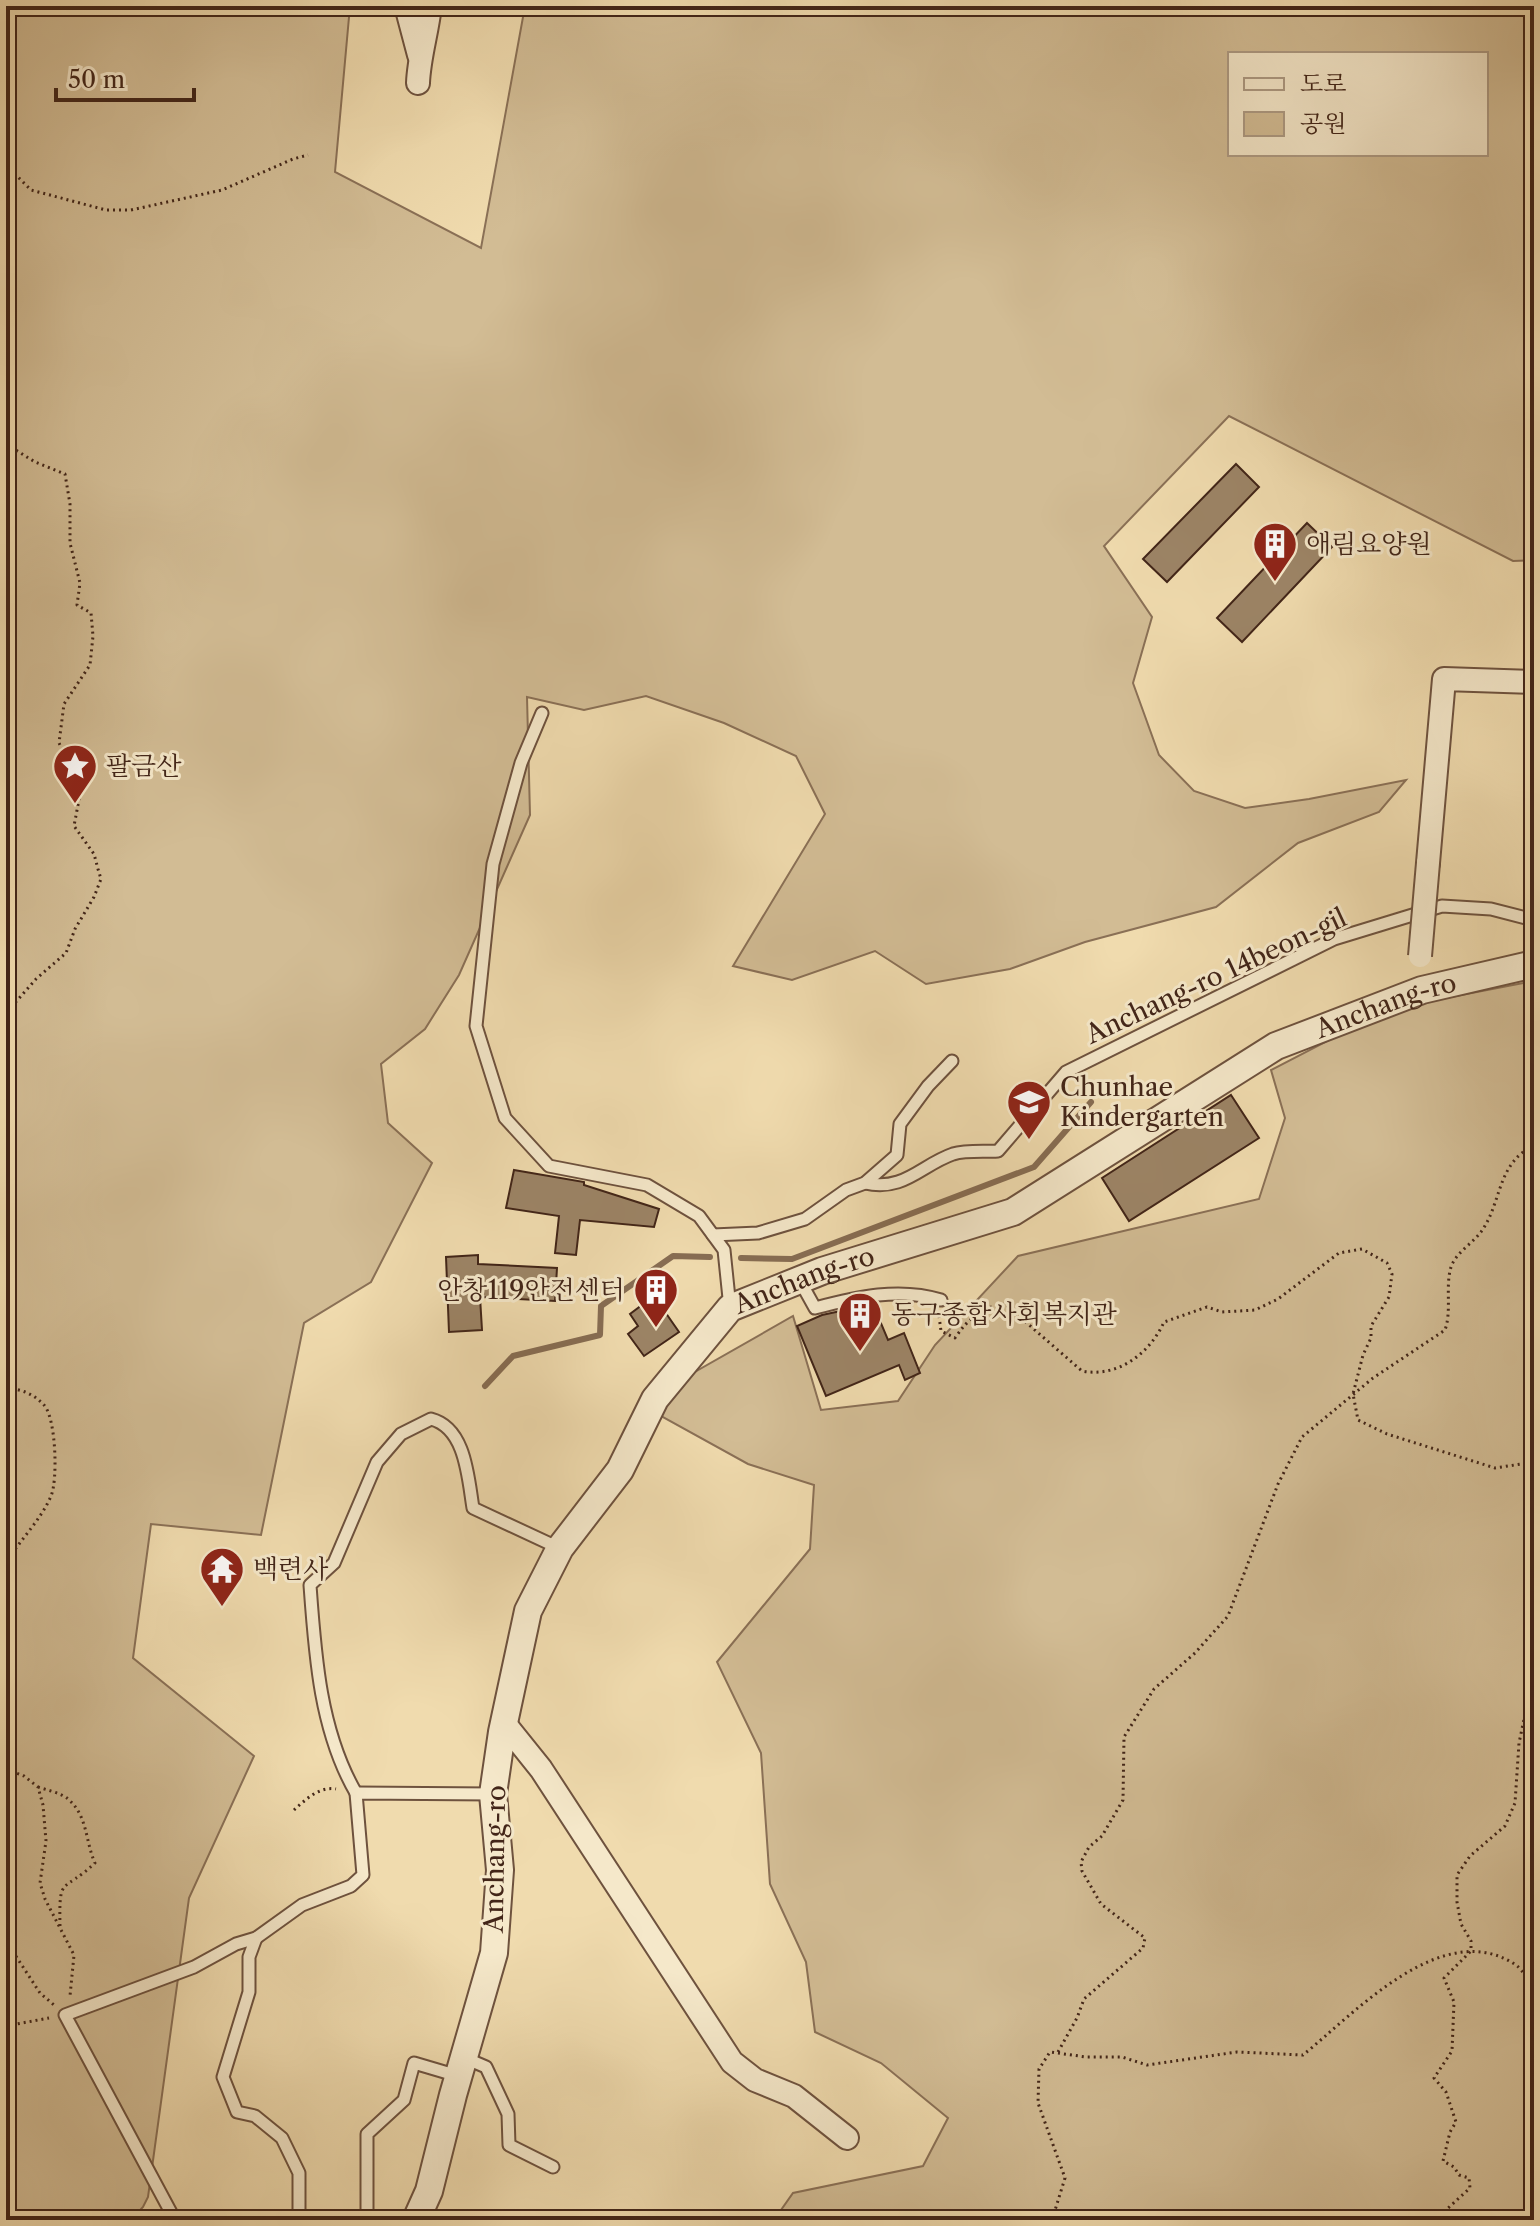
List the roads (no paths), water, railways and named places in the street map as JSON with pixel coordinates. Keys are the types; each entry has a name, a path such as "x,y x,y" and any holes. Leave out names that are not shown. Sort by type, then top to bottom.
{"street":[{"path":"406,6 419,56 418,83"},
{"path":"419,56 426,39 430,6"},
{"path":"1422,990 1420,956 1444,679 1534,682"},
{"name":"Anchang-ro","path":"416,2220 429,2191 494,1953 500,1870 493,1794 504,1723 528,1611 560,1548 620,1470 655,1399 730,1308 800,1280 1013,1212 1276,1046 1422,990 1534,964"},
{"path":"504,1723 541,1769 732,2062 755,2080 794,2096 847,2138"}],"lane":[{"path":"542,713 521,763 493,864 476,1026 505,1118 549,1166 647,1185 699,1216 724,1250 730,1308"},
{"name":"Anchang-ro 14beon-gil","path":"865,1183 878,1186 911,1178 954,1154 998,1151 1066,1072 1334,939 1442,906 1491,909 1534,920"},
{"path":"713,1235 758,1233 805,1219 846,1190 865,1183 897,1155 900,1124 928,1086 952,1061"},
{"path":"800,1280 815,1308 864,1295 921,1294 941,1300"},
{"path":"175,2220 65,2015 194,1967 236,1944 256,1938 302,1905 351,1886 363,1875 356,1793 341,1767 325,1711 310,1585 334,1563 377,1462 401,1434 431,1419 442,1422 452,1433 464,1457 473,1508 560,1548"},
{"path":"356,1793 493,1794"},
{"path":"256,1938 249,1957 249,1992 223,2077 237,2112 255,2116 282,2138 299,2173 299,2220"},
{"path":"367,2220 367,2134 404,2100 414,2063 486,2067 508,2114 509,2145 553,2167"}],"waterway":[{"path":"741,1258 792,1259 1034,1167 1091,1102"},
{"path":"485,1386 513,1356 600,1335 601,1306 673,1256 710,1257"}],"place":[{"name":"애림요양원","path":"1275,583"},
{"name":"팔금산","path":"75,805"},
{"name":"Chunhae Kindergarten","path":"1029,1141"},
{"name":"안창119안전센터","path":"656,1329"},
{"name":"동구종합사회복지관","path":"860,1353"},
{"name":"백련사","path":"222,1608"}]}
